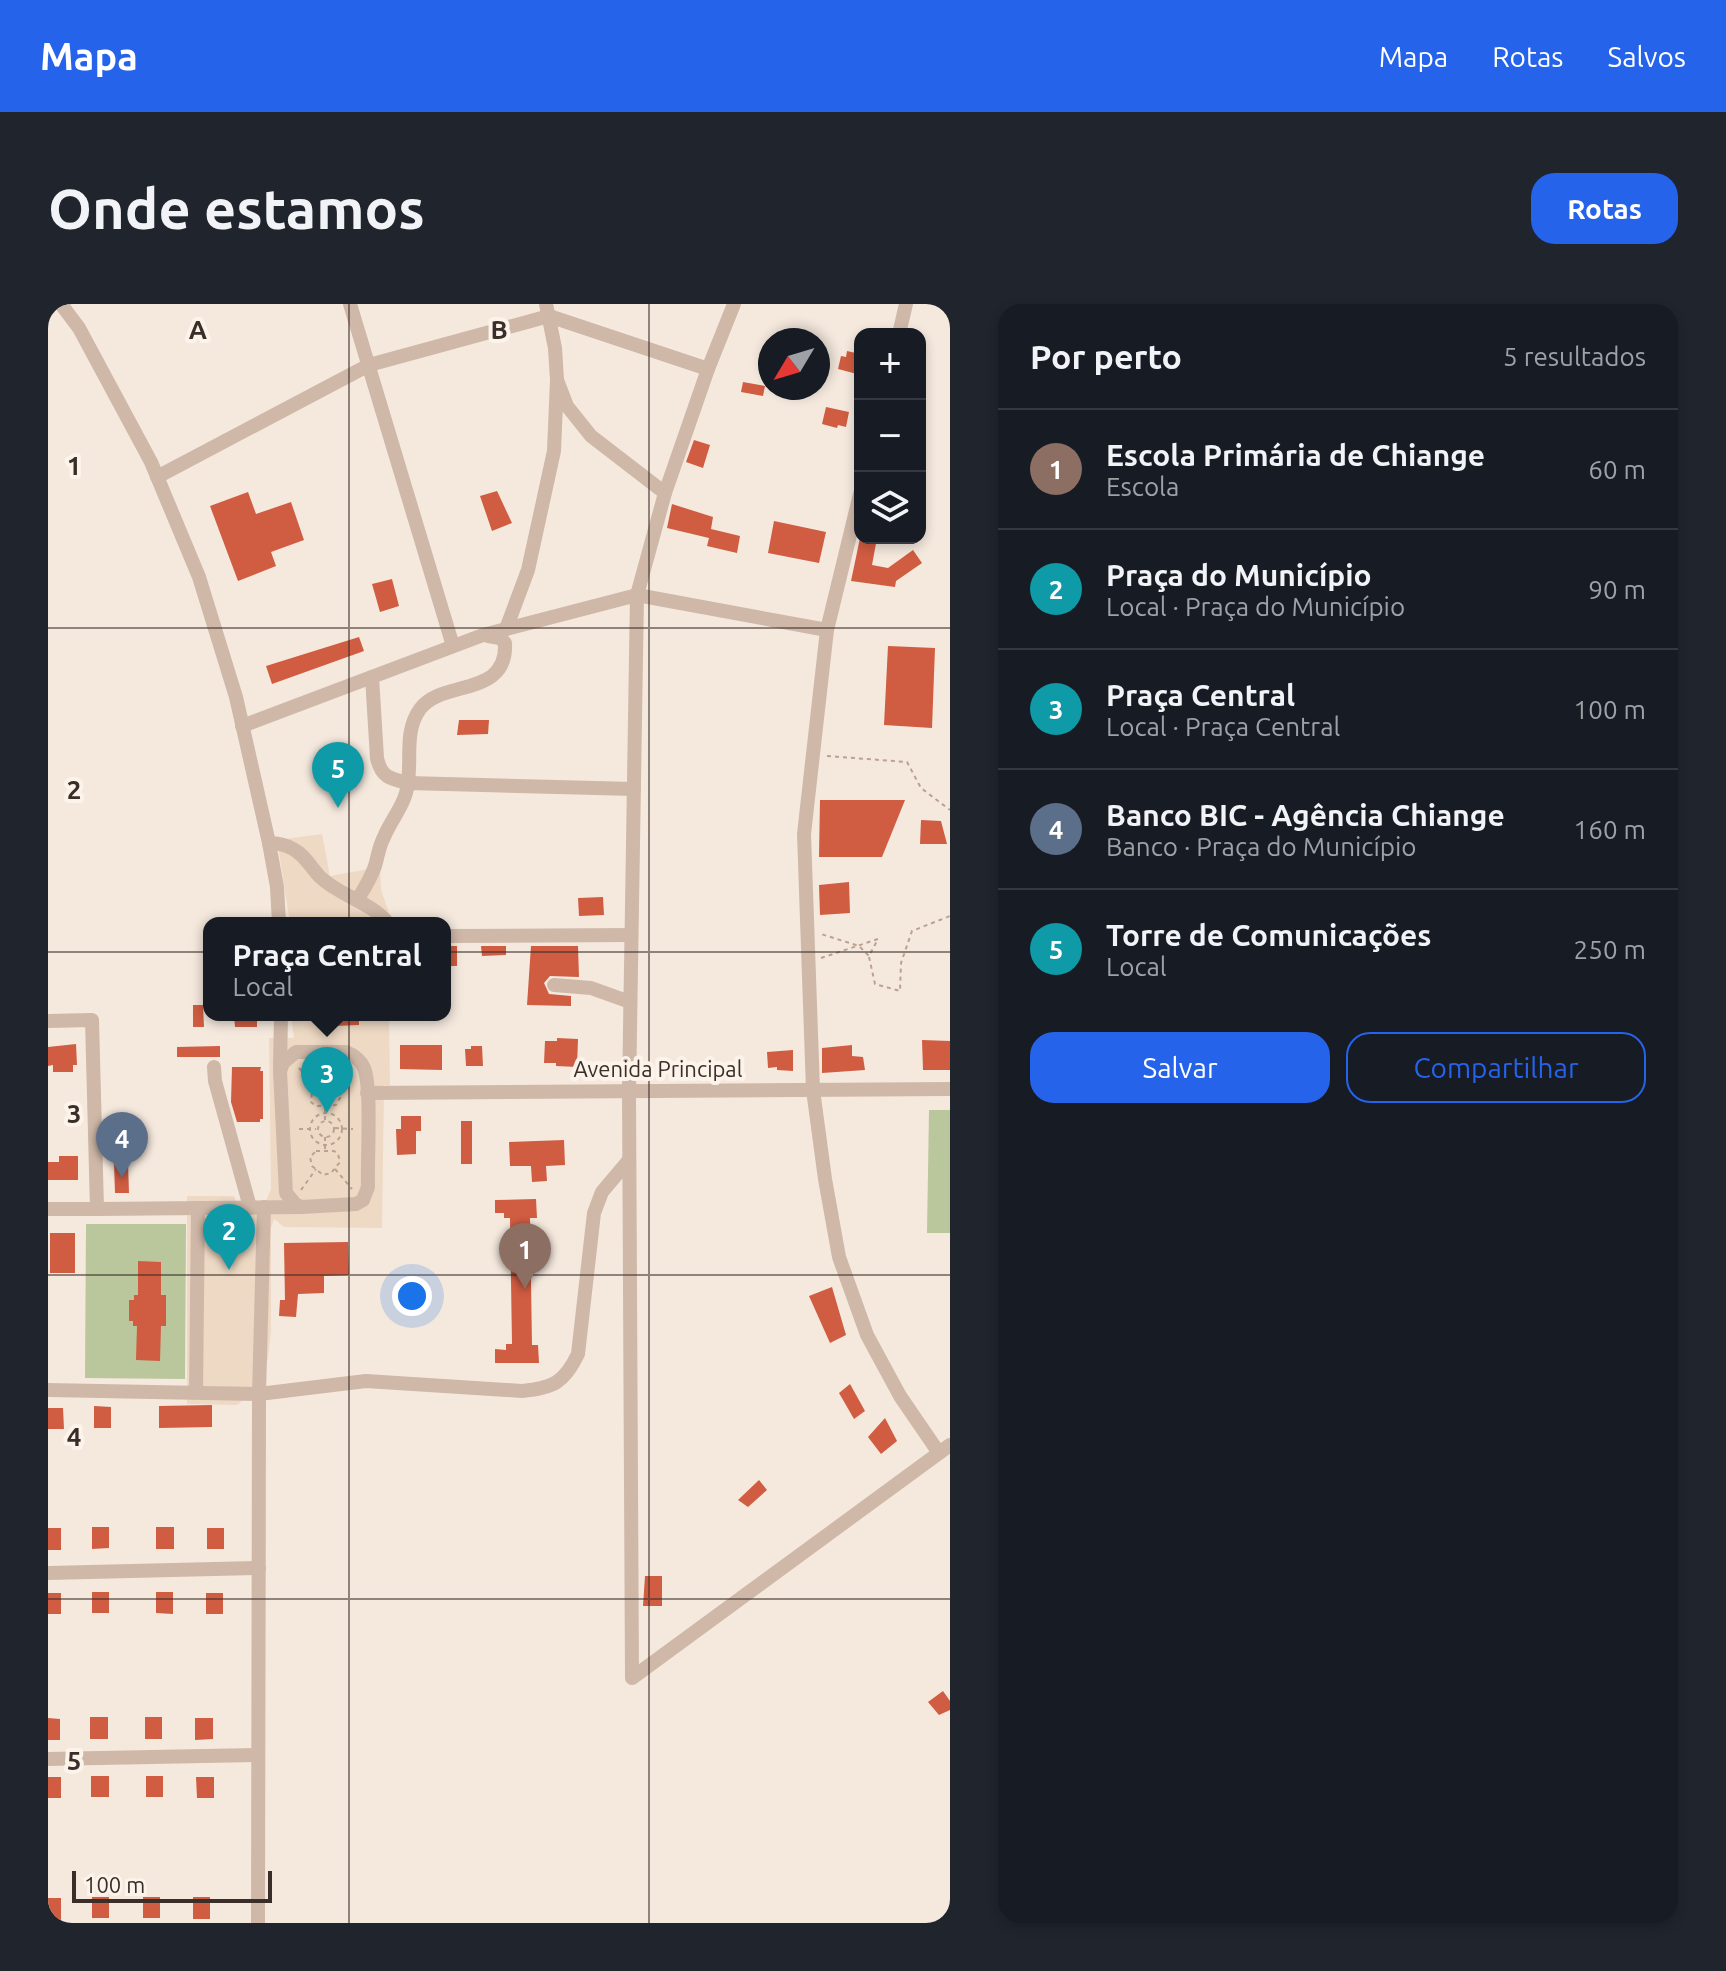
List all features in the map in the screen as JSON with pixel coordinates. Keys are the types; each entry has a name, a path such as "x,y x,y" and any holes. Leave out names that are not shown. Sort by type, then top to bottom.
{"street":[{"path":"61,304 79,328 157,477 199,577 242,726 269,843 279,917"},
{"path":"350,304 453,646"},
{"path":"734,304 665,493 637,595 629,1092 632,1678 945,1449 900,1396 867,1335 839,1257 813,1090 804,834 827,630 854,519"},
{"path":"900,328 906,304"},
{"path":"157,477 369,365 547,310 708,369"},
{"path":"506,629 528,570 554,451 557,380 555,348 547,310"},
{"path":"557,380 567,406 591,436 665,493"},
{"path":"242,726 483,635 637,595 827,630"},
{"path":"358,899 374,868 382,840 406,794 408,748 414,720 422,706 440,695 481,684 497,671 502,662 506,653 505,643 500,638 483,635"},
{"path":"372,677 379,769 387,778 408,783 634,789"},
{"path":"269,843 296,850 337,891 358,899 383,917"},
{"path":"451,936 631,935"},
{"path":"554,985 591,988 630,1002"},
{"path":"48,1021 92,1020 97,1209"},
{"path":"281,1021 284,1187 297,1205"},
{"path":"48,1209 350,1206 361,1200 368,1187 367,1093 366,1076 359,1059 346,1052 296,1052 289,1056 280,1071"},
{"path":"214,1067 215,1081 257,1207 258,1923"},
{"name":"Avenida Principal","path":"367,1093 950,1089"},
{"path":"48,1390 259,1394 366,1381 522,1391 541,1389 558,1382 570,1371 578,1354 594,1213 602,1192 629,1160"},
{"path":"196,1392 198,1208"},
{"path":"48,1573 259,1568"},
{"path":"48,1759 258,1755"}],"path":[{"path":"813,755 907,762 921,788 950,810"},
{"path":"807,930 859,946 869,956 875,984 900,991 901,963 912,931 950,916"},
{"path":"808,962 878,939 869,956"},
{"path":"289,1056 317,1088"},
{"path":"334,1089 359,1059"},
{"path":"326,1082 340,1095 340,1101 333,1106 316,1106 311,1102 310,1093 317,1088 326,1082"},
{"path":"325,1106 325,1121"},
{"path":"325,1112 335,1115 342,1129 335,1142 325,1145 315,1141 310,1128 315,1116 325,1112"},
{"path":"334,1128 332,1134 325,1137 320,1135 318,1129 320,1122 325,1121 334,1128 367,1129"},
{"path":"282,1128 318,1129"},
{"path":"325,1137 325,1150"},
{"path":"325,1150 334,1151 340,1156 339,1165 326,1175 310,1163 311,1154 325,1150"},
{"path":"297,1205 317,1168"},
{"path":"334,1169 361,1200"}],"green space":[{"path":"929,1110 950,1110 950,1233 927,1233"},
{"path":"86,1224 186,1224 185,1379 85,1378"}],"shaded area":[{"path":"322,834 330,876 380,867 381,890 388,917 289,917 277,840"},
{"path":"292,1021 336,1021 336,1026 359,1025 359,1021 389,1021 390,1086 384,1085 382,1228 284,1227 274,1219 271,1228 271,1330 268,1359 263,1367 265,1382 237,1405 187,1404 187,1196 234,1196 236,1201 266,1201 271,1189 269,1038 294,1038"}],"building":[{"path":"847,351 854,353 854,373 838,369 841,356 846,357"},
{"path":"743,382 758,385 758,395 741,392"},
{"path":"826,407 849,412 846,427 822,424"},
{"path":"694,440 710,445 703,468 686,462"},
{"path":"497,491 512,523 492,531 480,496"},
{"path":"248,492 256,514 291,502 304,540 271,552 276,566 238,581 210,506"},
{"path":"672,504 713,517 711,529 740,536 737,553 707,546 709,538 667,528"},
{"path":"774,521 826,532 819,563 768,553"},
{"path":"859,544 876,544 872,565 888,568 913,550 922,563 896,581 895,587 851,581"},
{"path":"392,579 399,606 380,612 372,584"},
{"path":"359,637 364,651 272,684 266,666"},
{"path":"888,646 935,648 932,728 884,725"},
{"path":"459,720 489,720 488,734 457,735"},
{"path":"820,800 905,800 882,857 819,857"},
{"path":"921,820 941,821 947,844 920,844"},
{"path":"849,882 850,913 820,915 819,885"},
{"path":"603,897 604,915 579,916 578,898"},
{"path":"451,946 457,946 457,966 451,966"},
{"path":"481,946 506,946 506,955 482,956"},
{"path":"531,946 578,946 579,977 550,976 544,983 549,994 571,996 571,1006 527,1005"},
{"path":"193,1005 203,1005 204,1027 193,1027"},
{"path":"234,1021 257,1021 257,1027 235,1027"},
{"path":"336,1021 359,1021 359,1025 336,1026"},
{"path":"557,1038 578,1039 577,1067 544,1063 545,1041 557,1041"},
{"path":"922,1040 950,1041 950,1070 923,1070"},
{"path":"76,1044 77,1065 73,1065 73,1072 53,1072 53,1065 48,1066 48,1047"},
{"path":"400,1045 442,1045 442,1070 400,1069"},
{"path":"852,1045 852,1056 863,1057 865,1070 822,1073 822,1048"},
{"path":"220,1046 220,1057 177,1057 177,1047"},
{"path":"471,1046 482,1046 483,1066 466,1066 465,1049 471,1049"},
{"path":"793,1050 793,1071 768,1068 767,1052"},
{"path":"232,1067 261,1067 263,1119 260,1122 237,1122 231,1102"},
{"path":"401,1116 421,1116 421,1131 416,1131 416,1154 397,1155 396,1129 401,1129"},
{"path":"461,1121 472,1121 472,1164 461,1164"},
{"path":"564,1140 565,1165 546,1166 547,1181 532,1182 531,1166 510,1166 509,1142"},
{"path":"59,1156 78,1156 78,1180 48,1180 48,1162 59,1162"},
{"path":"128,1163 129,1193 115,1193 114,1164"},
{"path":"536,1199 537,1218 530,1218 532,1345 538,1345 539,1363 495,1363 495,1349 506,1350 506,1344 512,1344 510,1218 504,1218 504,1213 495,1213 495,1200"},
{"path":"50,1233 75,1233 75,1273 50,1273"},
{"path":"348,1242 349,1275 324,1276 324,1293 298,1294 296,1317 279,1316 280,1300 285,1300 284,1243"},
{"path":"138,1261 161,1262 161,1295 166,1295 166,1326 161,1326 160,1361 136,1360 137,1326 129,1321 129,1300 134,1300 134,1295 138,1295"},
{"path":"832,1287 846,1335 830,1343 809,1296"},
{"path":"850,1384 865,1411 854,1419 839,1393"},
{"path":"212,1405 212,1427 159,1428 159,1406"},
{"path":"94,1406 111,1407 111,1428 94,1428"},
{"path":"48,1408 63,1408 64,1429 48,1429"},
{"path":"885,1418 897,1441 881,1454 868,1437"},
{"path":"759,1480 767,1490 748,1507 738,1500"},
{"path":"92,1527 109,1527 109,1548 92,1549"},
{"path":"156,1527 174,1527 174,1549 156,1549"},
{"path":"48,1528 61,1528 61,1550 48,1550"},
{"path":"207,1528 224,1528 224,1549 207,1549"},
{"path":"645,1576 662,1576 662,1606 643,1606"},
{"path":"92,1592 109,1592 109,1613 92,1613"},
{"path":"156,1592 173,1592 173,1614 156,1613"},
{"path":"48,1593 61,1593 61,1614 48,1614"},
{"path":"206,1593 223,1593 223,1614 206,1614"},
{"path":"943,1691 950,1701 950,1710 939,1715 928,1702"},
{"path":"90,1717 108,1717 108,1739 90,1739"},
{"path":"145,1717 162,1717 162,1739 145,1739"},
{"path":"48,1718 60,1719 60,1740 48,1740"},
{"path":"195,1718 213,1718 213,1739 195,1740"},
{"path":"91,1776 109,1776 109,1797 91,1797"},
{"path":"146,1776 163,1776 163,1797 146,1797"},
{"path":"48,1777 61,1777 61,1798 48,1798"},
{"path":"196,1777 214,1777 214,1798 197,1798"},
{"path":"92,1897 109,1897 109,1918 92,1918"},
{"path":"143,1897 160,1897 160,1918 143,1918"},
{"path":"193,1897 210,1897 210,1919 193,1919"},
{"path":"48,1898 61,1898 61,1920 48,1919"}],"place":[{"name":"Torre de Comunicações","path":"338,808"},
{"name":"Praça Central","path":"327,1113"},
{"name":"Banco BIC - Agência Chiange","path":"122,1178"},
{"name":"Praça do Município","path":"229,1270"},
{"name":"Escola Primária de Chiange","path":"525,1289"}]}
